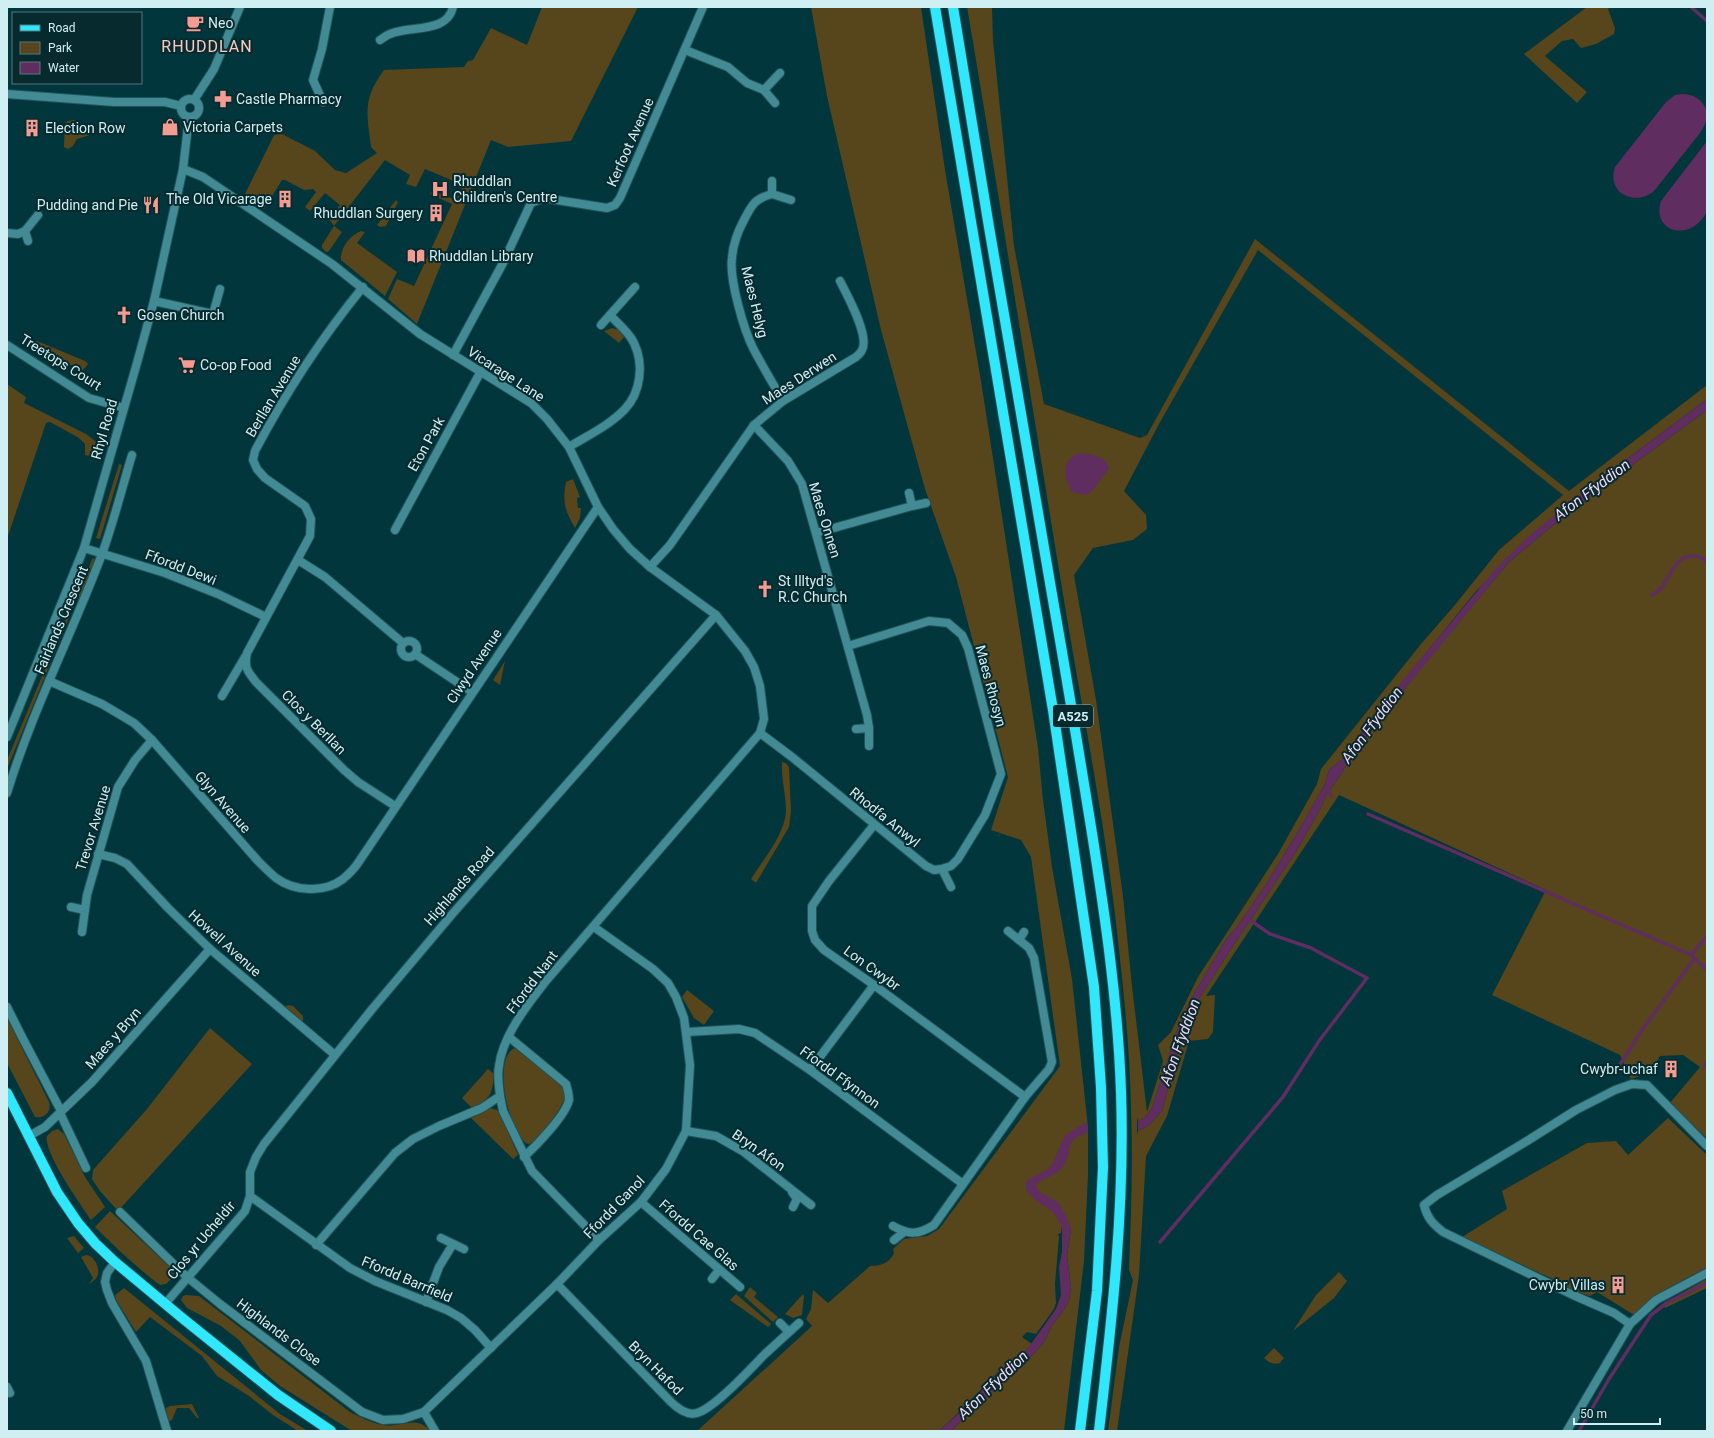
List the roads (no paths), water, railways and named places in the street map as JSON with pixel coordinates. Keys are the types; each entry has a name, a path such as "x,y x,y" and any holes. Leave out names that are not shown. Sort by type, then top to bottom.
{"main road":[{"name":"A525","path":"935,7 1053,710 1094,987 1103,1167 1097,1291 1080,1431"},
{"name":"A525","path":"953,7 1001,301 1068,681 1100,884 1114,988 1121,1092 1121,1194 1110,1336 1099,1431"},
{"path":"7,1093 57,1192 78,1223 95,1243 165,1304 278,1395 331,1431"}],"street":[{"path":"194,100 214,69 240,7"},
{"path":"323,102 313,80 322,49 330,7"},
{"path":"380,40 391,33 434,26 445,20 453,7"},
{"name":"Kerfoot Avenue","path":"453,355 503,263 531,203 544,198 607,208 615,204 620,198 703,7"},
{"path":"685,50 728,67 747,83 764,90 775,103"},
{"path":"764,90 780,73"},
{"path":"7,94 114,102 165,102 181,106"},
{"path":"185,100 194,100 199,104 199,111 195,116 189,117 181,112 181,106 185,100"},
{"name":"Rhyl Road","path":"7,737 84,548 154,300 184,169 189,117"},
{"name":"Vicarage Lane","path":"184,169 203,177 332,264 363,287 420,334 531,403 547,419 569,447 598,507 613,529 630,549 650,567 716,615 735,637 754,667 760,686 764,707 764,719 760,733"},
{"path":"772,181 772,194 791,200"},
{"name":"Maes Helyg","path":"772,194 758,199 752,204 740,227 732,258 732,270 733,280 746,330 753,349 783,401"},
{"path":"7,234 18,234 26,231 38,215"},
{"path":"26,231 28,241"},
{"name":"Maes Derwen","path":"650,567 670,545 754,425 783,401 856,357 863,350 864,339 860,325 840,281"},
{"name":"Berllan Avenue","path":"247,653 310,536 311,519 304,506 265,478 257,469 253,460 255,451 318,347 340,314 363,287"},
{"path":"601,325 636,288"},
{"path":"154,300 213,314 220,289"},
{"path":"569,447 610,421 625,409 634,396 639,378 640,359 634,343 626,331 610,315"},
{"name":"Treetops Court","path":"7,345 89,398 124,408"},
{"name":"Eton Park","path":"395,530 481,371"},
{"name":"Maes Onnen","path":"754,425 796,472 802,484 867,715 870,728 870,746"},
{"name":"Fairlands Crescent","path":"7,793 12,776 49,681 102,553 132,455"},
{"path":"909,493 912,506"},
{"path":"816,533 926,502"},
{"name":"Clwyd Avenue","path":"373,841 395,806 598,507"},
{"name":"Ffordd Dewi","path":"84,548 165,573 218,594 266,618"},
{"path":"298,560 325,577 403,643"},
{"name":"Highlands Road","path":"250,1193 250,1172 256,1157 264,1144 335,1055 454,912 716,615"},
{"name":"Maes Rhosyn","path":"848,646 929,622 948,623 962,635 968,648 1001,774 985,815 958,859 951,866 942,869"},
{"path":"408,641 415,644 417,649 415,654 408,657 403,655 401,648 403,643 408,641"},
{"path":"222,696 247,653"},
{"name":"Clos y Berllan","path":"247,653 245,663 248,672 256,682 344,770 358,782 395,806"},
{"path":"415,654 472,692"},
{"name":"Glyn Avenue","path":"49,681 102,704 134,722 152,740 258,861 276,878 286,884 312,890 328,886 342,880 351,872 373,841"},
{"path":"856,729 870,728"},
{"name":"Rhodfa Anwyl","path":"760,733 792,757 926,866 934,870 942,869"},
{"name":"Ffordd Nant","path":"599,1240 541,1182 532,1171 524,1157 503,1111 498,1081 499,1065 509,1037 525,1008 546,981 760,733"},
{"name":"Trevor Avenue","path":"82,932 86,895 118,787 135,760 152,740"},
{"name":"Lon Cwybr","path":"874,825 829,881 812,906 812,931 815,940 824,950 874,985 1025,1097"},
{"name":"Howell Avenue","path":"98,854 115,858 127,864 168,908 210,949 335,1055"},
{"path":"942,869 951,887"},
{"path":"71,907 85,910"},
{"name":"Ffordd Ganol","path":"424,1412 557,1284 599,1240 641,1202 666,1169 686,1130 690,1065 687,1032 684,1018 676,996 668,983 653,969 594,927"},
{"path":"893,1226 904,1232 914,1233 925,1231 941,1218 963,1184 1025,1097 1041,1081 1052,1062 1034,958 1029,948 1008,931"},
{"path":"1018,940 1024,932"},
{"name":"Maes y Bryn","path":"29,1136 45,1127 92,1082 210,949"},
{"path":"810,1070 874,985"},
{"path":"7,1007 61,1112 86,1168"},
{"name":"Ffordd Ffynnon","path":"687,1032 740,1029 755,1033 810,1070 963,1184"},
{"path":"509,1037 566,1084 569,1091 566,1107 539,1144 524,1157"},
{"path":"1630,1324 1614,1313 1573,1295 1443,1232 1432,1223 1426,1214 1424,1205 1437,1194 1576,1110 1616,1090 1632,1084 1647,1085 1707,1146"},
{"path":"316,1245 401,1148 413,1139 439,1126 482,1108 500,1096"},
{"name":"Bryn Afon","path":"686,1130 716,1136 744,1152 811,1205"},
{"path":"790,1188 797,1199 792,1207"},
{"name":"Ffordd Barrfield","path":"250,1193 316,1245 350,1268 375,1281 447,1310 461,1318 475,1330 491,1348"},
{"name":"Clos yr Ucheldir","path":"165,1304 245,1211 250,1193"},
{"name":"Ffordd Cae Glas","path":"641,1202 740,1287"},
{"name":"Highlands Close","path":"120,1212 187,1277 238,1319 362,1412 383,1420 403,1418 424,1412"},
{"path":"894,1240 904,1232"},
{"path":"441,1238 464,1249"},
{"path":"426,1302 439,1267 453,1244"},
{"path":"115,1262 106,1273 105,1282 107,1290 112,1302 146,1361 167,1431"},
{"path":"712,1280 719,1270"},
{"path":"1567,1431 1630,1324 1656,1300 1707,1273"},
{"name":"Bryn Hafod","path":"557,1284 670,1401 679,1409 688,1412 697,1413 709,1406 734,1385 799,1323"},
{"path":"780,1323 789,1332"},
{"path":"424,1412 435,1431"}],"water":[{"path":"1682,94 1693,96 1702,103 1707,112 1705,124 1654,191 1639,198 1624,195 1618,190 1615,184 1613,176 1615,167 1666,102 1675,95"},
{"path":"1707,141 1708,190 1706,213 1699,222 1691,228 1674,230 1667,227 1662,220 1659,212 1661,201"},
{"name":"Afon Ffyddion","path":"1707,399 1707,410 1551,527 1509,562 1372,729 1347,762 1342,773 1326,795 1322,806 1297,850 1192,1010 1181,1040 1162,1111 1149,1125 1138,1131 1138,1121 1145,1117 1152,1108 1178,1028 1191,999 1227,938 1237,927 1267,883 1302,825 1325,784 1329,770 1341,760 1404,679 1498,566 1529,536 1583,492"},
{"path":"1079,453 1101,458 1105,461 1109,468 1093,490 1086,495 1072,492 1067,481 1065,470 1066,464 1069,460"},
{"name":"Afon Ffyddion","path":"1087,1122 1088,1132 1073,1140 1070,1144 1065,1164 1060,1170 1036,1185 1037,1189 1041,1193 1058,1202 1068,1220 1071,1229 1067,1256 1071,1288 1069,1300 1062,1313 1052,1325 1044,1342 1023,1366 1010,1374 951,1431 939,1431 968,1405 997,1374 1023,1355 1056,1309 1061,1295 1059,1267 1062,1252 1062,1226 1052,1211 1035,1200 1026,1190 1026,1183 1029,1179 1047,1170 1053,1163 1065,1135"}],"waterway":[{"path":"1691,7 1707,21"},
{"path":"1652,595 1663,586 1675,566 1685,557 1697,556 1703,558 1707,562"},
{"path":"1327,789 1331,796"},
{"path":"1368,814 1691,955 1707,970"},
{"path":"1160,1242 1283,1097 1319,1041 1367,978 1311,948 1270,934 1247,918"},
{"path":"1691,955 1707,936"},
{"path":"1619,1066 1642,1030 1694,959"},
{"path":"1704,1067 1707,1062"},
{"path":"1696,1275 1707,1268"},
{"path":"1579,1431 1609,1379 1651,1315 1668,1302 1707,1283"}],"place":[{"name":"Neo","path":"195,23"},
{"name":"Castle Pharmacy","path":"223,99"},
{"name":"Victoria Carpets","path":"170,127"},
{"name":"Election Row","path":"32,128"},
{"name":"Rhuddlan Children's Centre","path":"440,189"},
{"name":"The Old Vicarage","path":"285,199"},
{"name":"Pudding and Pie","path":"151,205"},
{"name":"Rhuddlan Surgery","path":"436,213"},
{"name":"Rhuddlan Library","path":"416,256"},
{"name":"Gosen Church","path":"124,315"},
{"name":"Co-op Food","path":"187,365"},
{"name":"St Illtyd's R.C Church","path":"765,589"},
{"name":"Cwybr-uchaf","path":"1671,1069"},
{"name":"Cwybr Villas","path":"1618,1285"}],"district":[{"name":"RHUDDLAN","path":"207,46"}]}
